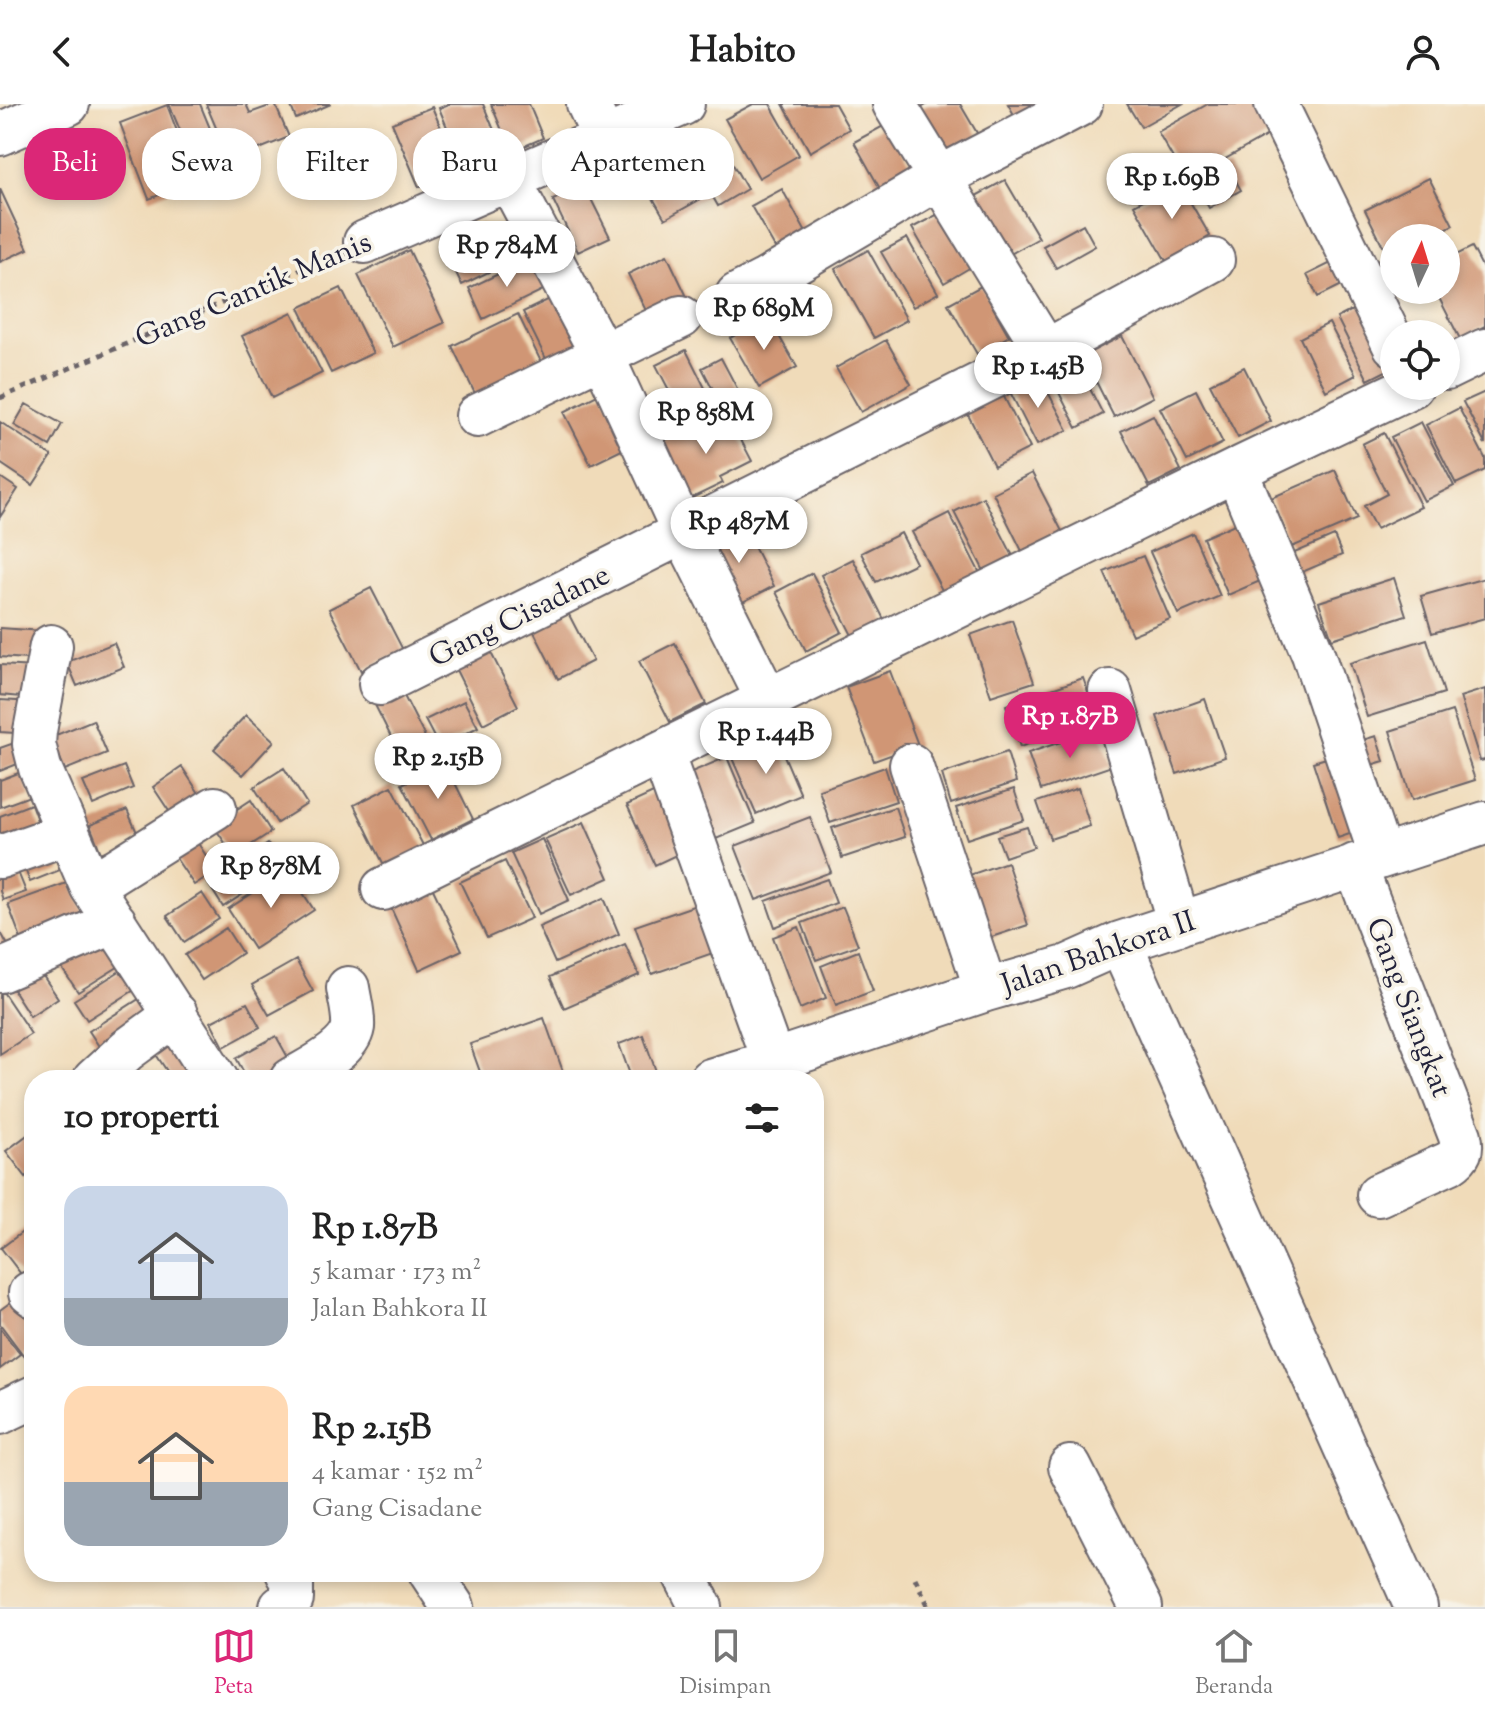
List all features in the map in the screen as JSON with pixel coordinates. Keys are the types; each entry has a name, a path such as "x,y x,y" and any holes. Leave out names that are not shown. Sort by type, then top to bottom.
{"street":[{"path":"0,134 68,104"},
{"name":"Gang Cantik Manis","path":"526,168 596,121 683,104"},
{"path":"894,104 1046,351"},
{"path":"737,295 939,178 1081,104"},
{"path":"1276,104 1382,320"},
{"name":"Gang Cantik Manis","path":"365,242 461,200"},
{"path":"520,200 602,355 684,533 767,699"},
{"name":"Gang Cisadane","path":"380,684 1046,351 1213,260"},
{"path":"477,416 681,317"},
{"path":"1460,362 1485,350"},
{"path":"383,889 1383,400"},
{"path":"1236,470 1313,654 1368,861"},
{"path":"51,646 34,744 40,768 91,886 211,1070"},
{"path":"1110,691 1179,924"},
{"path":"662,753 773,1061"},
{"path":"911,765 986,990"},
{"path":"91,886 215,808"},
{"name":"Jalan Bahkora II","path":"746,1070 986,990 1066,967 1120,943 1485,823"},
{"path":"0,857 68,833"},
{"name":"Gang Siangkat","path":"1368,861 1462,1147 1460,1156 1449,1163 1378,1195"},
{"path":"0,971 115,922"},
{"path":"1120,943 1416,1607"},
{"path":"307,1070 350,1039 353,1018 348,988"},
{"path":"105,1070 176,1014"},
{"path":"0,1413 24,1402"},
{"path":"1070,1467 1141,1607"},
{"path":"281,1607 292,1599 292,1582"},
{"path":"437,1582 453,1607"},
{"path":"688,1582 701,1607"}],"path":[{"name":"Gang Cantik Manis","path":"0,398 365,242"},
{"path":"915,1578 929,1607"}],"building":[{"path":"169,104 200,104 210,128 179,128"},
{"path":"206,104 246,104 250,113 275,104 285,128 277,128 277,142 261,148 261,128 216,128"},
{"path":"290,104 331,104 296,119"},
{"path":"449,104 483,104 493,128 447,128 439,108"},
{"path":"491,104 529,104 542,138 526,145 526,128 501,128"},
{"path":"595,104 635,104 604,121"},
{"path":"753,104 770,104 799,155 759,178 734,135 734,128 730,128 725,119"},
{"path":"783,104 835,104 849,129 810,152"},
{"path":"928,104 960,104 987,150 945,174 911,114"},
{"path":"1008,104 1062,104 1021,127"},
{"path":"1127,104 1182,104 1141,127"},
{"path":"1208,104 1257,104 1273,132 1186,181 1158,132"},
{"path":"167,105 176,128 142,128 142,181 126,139 126,128 122,128 120,123"},
{"path":"432,107 441,128 413,128 413,173 397,128 392,123"},
{"path":"887,124 923,186 889,205 854,142"},
{"path":"734,166 747,189 734,197"},
{"path":"1228,167 1241,190 1209,208 1196,185"},
{"path":"1429,178 1452,224 1380,224 1380,240 1365,210"},
{"path":"1005,180 1039,238 998,261 965,202"},
{"path":"1178,181 1210,236 1166,261 1134,205"},
{"path":"0,189 28,249 0,262"},
{"path":"782,189 809,238 779,255 751,206"},
{"path":"553,200 592,200 610,237 578,252"},
{"path":"654,200 699,200 665,219"},
{"path":"715,200 728,200 718,206"},
{"path":"940,213 971,267 944,283 912,228"},
{"path":"482,223 503,265 462,285 441,242"},
{"path":"1083,224 1095,246 1056,268 1043,246"},
{"path":"907,238 938,293 913,307 881,252"},
{"path":"1472,247 1485,272 1485,326 1460,339 1460,320 1450,320 1442,304 1460,304 1460,253"},
{"path":"409,250 444,323 393,347 358,275"},
{"path":"868,250 907,320 874,338 835,269"},
{"path":"667,255 692,307 653,325 628,274"},
{"path":"530,259 545,289 483,319 469,288"},
{"path":"1331,263 1342,285 1318,297 1307,275"},
{"path":"981,286 1009,336 977,354 948,304"},
{"path":"341,288 373,353 331,373 299,308"},
{"path":"562,293 590,351 551,369 523,312"},
{"path":"1364,304 1380,335 1380,374 1368,380 1337,318"},
{"path":"292,312 322,373 272,398 242,336"},
{"path":"518,314 545,370 479,402 452,346"},
{"path":"768,317 797,367 759,388 730,338"},
{"path":"1329,323 1356,375 1326,391 1300,338"},
{"path":"1122,336 1153,397 1114,417 1083,356"},
{"path":"886,340 911,384 861,412 836,368"},
{"path":"686,350 714,406 685,421 656,365"},
{"path":"721,358 739,392 720,403 702,368"},
{"path":"1076,362 1103,414 1077,428 1050,375"},
{"path":"1244,367 1271,421 1238,438 1210,384"},
{"path":"1039,375 1068,430 1037,445 1009,390"},
{"path":"1000,389 1030,448 994,466 964,407"},
{"path":"1196,390 1223,443 1187,461 1160,408"},
{"path":"603,392 630,446 591,465 564,412"},
{"path":"1485,392 1485,444 1463,402"},
{"path":"26,404 62,424 50,446 14,425"},
{"path":"1459,408 1485,458 1485,470 1456,484 1426,425"},
{"path":"1153,415 1181,470 1149,486 1121,431"},
{"path":"730,419 752,461 720,477 723,483 690,499 661,442 694,426 699,435"},
{"path":"0,422 52,456 33,485 0,463"},
{"path":"1421,422 1454,486 1424,501 1391,437"},
{"path":"1384,433 1421,507 1376,529 1364,506 1387,494 1362,444"},
{"path":"1335,470 1357,519 1292,547 1271,498"},
{"path":"1032,473 1066,539 1026,559 993,493"},
{"path":"0,477 18,489 0,517"},
{"path":"983,497 1015,560 986,575 954,512"},
{"path":"949,513 983,579 946,598 912,532"},
{"path":"1248,518 1274,575 1228,595 1203,538"},
{"path":"743,525 774,586 735,606 703,544"},
{"path":"901,533 916,563 876,582 861,553"},
{"path":"1193,533 1220,596 1178,614 1150,552"},
{"path":"1334,536 1342,555 1293,576 1285,557"},
{"path":"1143,556 1170,619 1132,635 1104,572"},
{"path":"853,559 888,627 856,643 821,575"},
{"path":"812,573 842,632 806,651 776,592"},
{"path":"1394,578 1406,615 1332,639 1319,602"},
{"path":"1485,578 1485,618 1432,633 1421,596"},
{"path":"371,588 403,650 361,671 329,609"},
{"path":"566,609 593,661 558,679 531,626"},
{"path":"1012,620 1034,682 991,696 970,635"},
{"path":"0,628 43,631 41,660 0,657"},
{"path":"1427,639 1444,693 1367,717 1350,663"},
{"path":"114,643 124,667 77,686 67,662"},
{"path":"675,643 706,704 670,722 639,661"},
{"path":"487,645 518,706 483,724 452,662"},
{"path":"0,665 34,667 32,698 0,695"},
{"path":"890,671 918,745 874,761 846,687"},
{"path":"1083,678 1098,720 1020,747 1006,705"},
{"path":"1485,689 1485,760 1480,761 1460,697"},
{"path":"401,690 430,747 403,761 374,703"},
{"path":"1205,699 1225,757 1177,774 1157,716"},
{"path":"0,700 33,702 31,734 0,732"},
{"path":"464,701 478,727 439,747 425,720"},
{"path":"1452,711 1475,780 1412,800 1390,731"},
{"path":"246,715 274,741 243,775 214,749"},
{"path":"93,720 107,753 65,770 51,737"},
{"path":"1099,729 1112,766 1041,790 1028,753"},
{"path":"1376,736 1384,761 1354,770 1346,745"},
{"path":"777,739 801,795 756,814 732,758"},
{"path":"17,742 25,761 0,771 0,748"},
{"path":"1007,752 1016,782 951,804 942,774"},
{"path":"1343,753 1367,828 1338,838 1313,762"},
{"path":"727,757 755,823 716,839 689,773"},
{"path":"445,763 473,819 431,840 402,784"},
{"path":"124,766 133,788 93,805 83,782"},
{"path":"182,767 204,801 175,820 153,787"},
{"path":"885,767 896,801 830,823 819,790"},
{"path":"284,768 307,804 277,823 254,787"},
{"path":"21,772 30,796 0,807 0,780"},
{"path":"392,786 425,849 386,869 354,805"},
{"path":"664,788 691,848 655,865 627,805"},
{"path":"1078,788 1090,826 1050,839 1037,802"},
{"path":"1014,789 1024,820 967,839 956,808"},
{"path":"251,800 271,832 234,856 213,825"},
{"path":"31,804 42,834 0,847 0,816"},
{"path":"895,807 905,837 842,858 832,828"},
{"path":"127,810 139,837 101,853 90,825"},
{"path":"810,817 831,872 756,900 735,846"},
{"path":"584,822 609,878 571,895 545,839"},
{"path":"1027,827 1034,847 1005,857 997,836"},
{"path":"192,834 216,871 194,885 169,848"},
{"path":"542,839 569,900 539,914 511,853"},
{"path":"49,841 60,870 30,882 19,853"},
{"path":"268,844 283,868 223,907 208,883"},
{"path":"505,861 532,918 487,938 460,882"},
{"path":"14,862 26,892 3,900 0,867"},
{"path":"1007,862 1028,925 976,942 955,880"},
{"path":"288,870 314,910 254,949 228,909"},
{"path":"827,879 836,903 775,927 766,901"},
{"path":"72,881 88,923 24,947 8,904"},
{"path":"432,887 462,950 419,970 390,906"},
{"path":"202,893 219,919 184,942 167,916"},
{"path":"604,898 619,934 555,963 539,927"},
{"path":"696,905 713,953 652,974 635,926"},
{"path":"843,907 858,945 816,960 802,923"},
{"path":"799,927 826,998 800,1009 773,937"},
{"path":"226,928 242,953 202,980 185,955"},
{"path":"0,931 10,949 0,955"},
{"path":"105,939 121,965 78,992 61,967"},
{"path":"625,944 639,975 564,1008 550,977"},
{"path":"858,951 873,991 836,1005 821,966"},
{"path":"296,960 313,991 269,1015 252,985"},
{"path":"126,967 139,987 87,1020 74,1000"},
{"path":"39,970 58,998 30,1016 12,988"},
{"path":"3,992 31,1034 0,1054 0,995"},
{"path":"142,997 157,1020 104,1054 89,1031"},
{"path":"247,1003 260,1027 224,1047 211,1022"},
{"path":"544,1018 562,1070 479,1070 470,1044"},
{"path":"177,1035 200,1069 166,1070 153,1050"},
{"path":"643,1035 656,1070 628,1070 619,1044"},
{"path":"276,1036 295,1070 243,1070 236,1058"},
{"path":"24,1138 24,1174 6,1151"},
{"path":"24,1231 24,1278 1,1248"},
{"path":"19,1296 24,1302 24,1356 0,1324 0,1310"},
{"path":"0,1328 20,1354 0,1369"}]}
